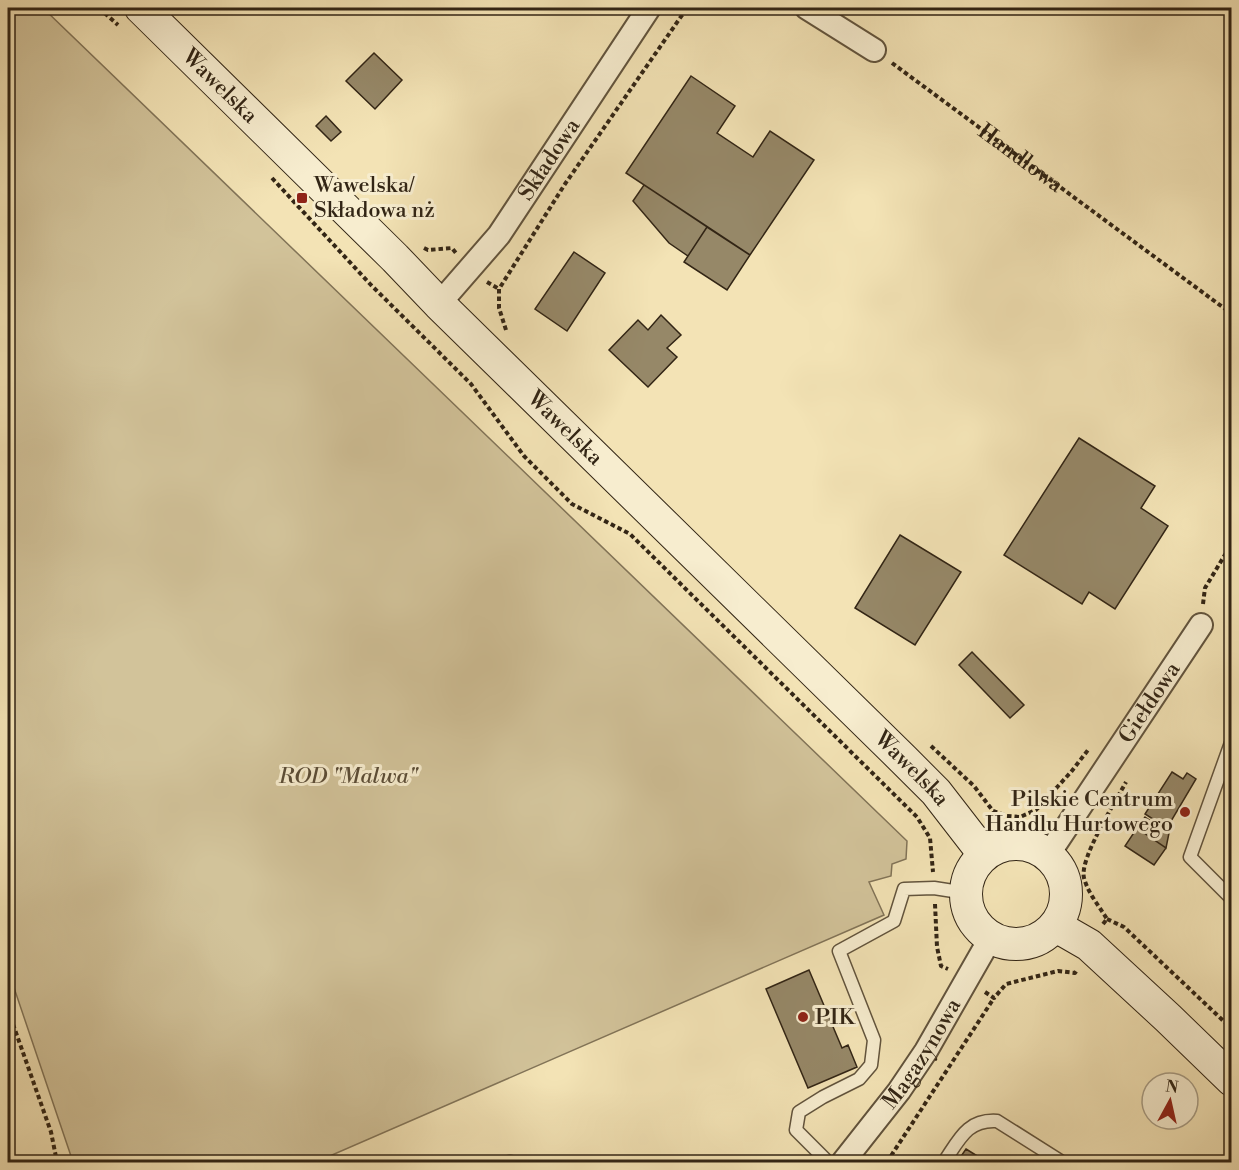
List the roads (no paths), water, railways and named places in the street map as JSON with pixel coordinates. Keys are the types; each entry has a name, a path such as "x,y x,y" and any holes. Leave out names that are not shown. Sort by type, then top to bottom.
{"street":[{"name":"Wawelska","path":"141,8 920,776 957,817 984,854"},
{"name":"Składowa","path":"439,304 499,235 649,8"},
{"path":"807,8 874,50"},
{"name":"Giełdowa","path":"1048,855 1201,625"},
{"path":"1005,844 1028,845 1048,855 1057,864 1066,889 1063,914 1056,926 1037,941 1013,946 990,939 972,921 965,898 969,873 984,854 1005,844"},
{"path":"1056,926 1089,945 1232,1080"},
{"name":"Magazynowa","path":"843,1162 899,1091 926,1051 990,939"}],"lane":[{"path":"1231,740 1190,857 1232,899"},
{"path":"828,1162 796,1130 799,1112 859,1079 871,1065 874,1040 839,951 894,921 904,889 934,888 966,893"},
{"path":"944,1162 971,1126 985,1121 997,1122 1062,1162"}],"place":[{"name":"Wawelska/ Składowa nż","path":"302,198"},
{"name":"Pilskie Centrum Handlu Hurtowego","path":"1185,812"},
{"name":"PIK","path":"803,1017"}],"park label":[{"name":"ROD \"Malwa\"","path":"348,776"}]}
